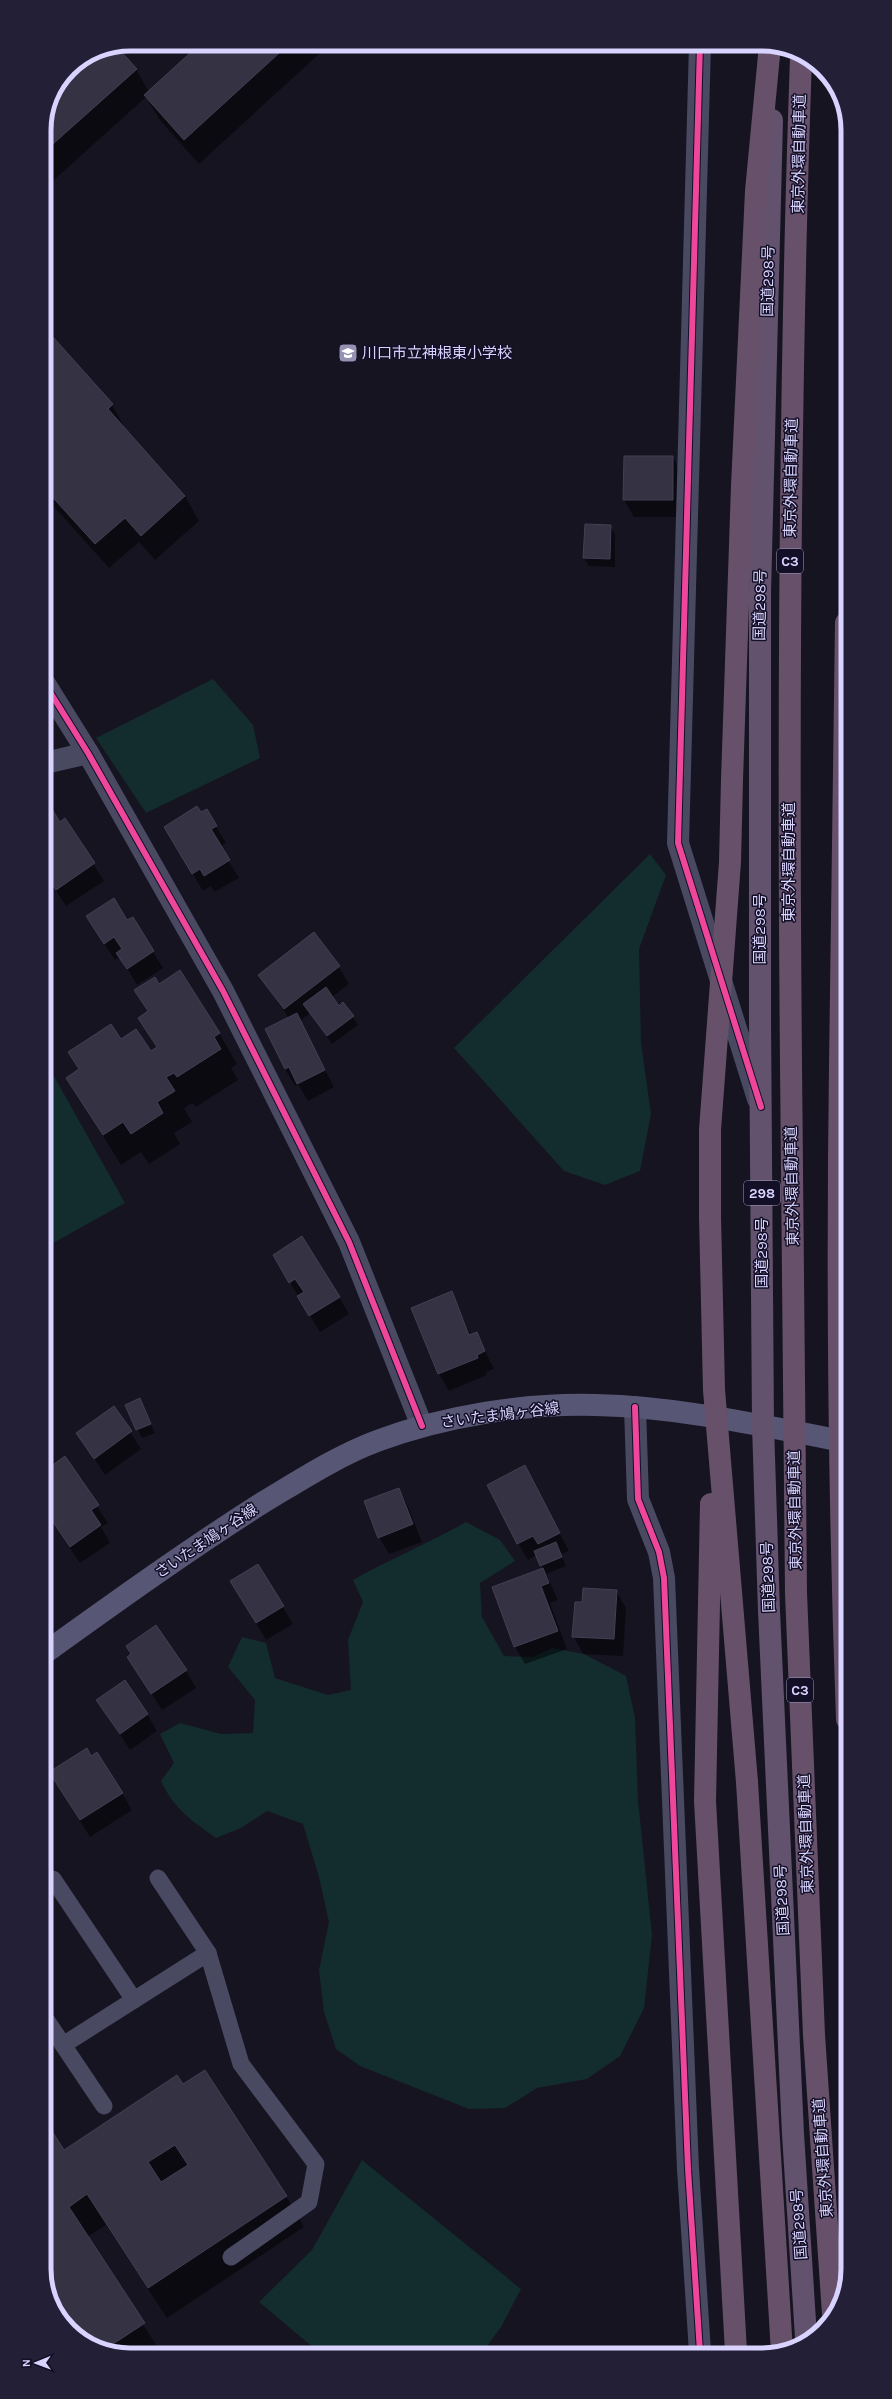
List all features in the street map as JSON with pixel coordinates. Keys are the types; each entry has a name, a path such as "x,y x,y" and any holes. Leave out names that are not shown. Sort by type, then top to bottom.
{"highway":[{"path":"736,2348 705,1801 714,1390 710,1130 730,862 742,486 755,215 769,51"},
{"name":"国道298号","path":"775,53 760,593 761,1107 764,1426 769,1611 793,2126 806,2335"},
{"name":"東京外環自動車道","path":"801,61 791,477 788,751 796,1593 814,2035 832,2305"},
{"path":"841,993 837,1289 841,1530"},
{"path":"837,1289 841,1333"},
{"path":"714,1390 747,1782 782,2345"}],"main road":[{"name":"さいたま鳩ヶ谷線","path":"51,1648 170,1564 329,1463 376,1442 422,1426 469,1416 525,1409 594,1405 636,1407 764,1426 841,1441"}],"street":[{"path":"700,51 678,843 761,1107"},
{"path":"51,694 88,753 223,990 349,1242 422,1426"},
{"path":"51,762 88,753"},
{"path":"636,1407 638,1499 659,1552 664,1578 688,2169 700,2348"}],"lane":[{"path":"158,1878 208,1953 241,2064 316,2164 309,2202 231,2257"},
{"path":"53,1879 134,2000"},
{"path":"63,2045 208,1953"},
{"path":"51,2027 104,2106"}],"green space":[{"path":"213,679 253,725 260,758 146,813 96,738"},
{"path":"650,854 666,875 639,949 641,1043 651,1114 640,1171 605,1185 564,1171 454,1048"},
{"path":"51,1071 125,1203 51,1244"},
{"path":"466,1522 500,1540 515,1561 480,1583 482,1617 504,1656 533,1657 552,1648 584,1654 626,1676 635,1718 638,1800 652,1935 644,2008 620,2056 587,2079 537,2088 505,2108 469,2109 360,2066 336,2049 324,2012 319,1970 329,1922 319,1877 303,1824 267,1811 241,1828 216,1838 184,1814 166,1791 161,1781 174,1763 160,1734 180,1723 221,1734 253,1733 255,1700 228,1667 242,1637 266,1643 275,1678 328,1695 351,1690 348,1640 363,1602 353,1580"},
{"path":"362,2160 521,2289 501,2327 486,2348 314,2348 259,2302 312,2250"}],"building":[{"path":"192,51 281,51 184,140 144,95"},
{"path":"121,52 137,69 51,146 51,125 55,105 64,86 74,74 95,59"},
{"path":"51,335 113,404 108,409 185,496 141,536 125,518 95,544 51,496"},
{"path":"624,456 673,456 673,500 623,500"},
{"path":"585,524 611,525 610,559 583,558"},
{"path":"197,806 201,812 207,809 217,826 211,829 230,860 204,876 200,869 192,874 164,827"},
{"path":"51,808 60,822 65,818 95,863 56,890 51,882"},
{"path":"114,898 127,920 133,917 154,951 127,969 116,953 122,949 114,937 104,944 86,916"},
{"path":"314,932 340,966 284,1009 258,975"},
{"path":"180,970 220,1033 214,1037 221,1049 177,1077 174,1073 166,1077 175,1091 157,1102 163,1113 131,1134 123,1122 103,1135 66,1078 79,1069 68,1052 111,1024 121,1039 136,1029 151,1051 157,1047 138,1018 148,1011 134,990 155,977 159,984"},
{"path":"326,987 339,1006 343,1002 354,1016 327,1036 303,1004"},
{"path":"297,1013 325,1070 297,1084 289,1067 285,1069 265,1029"},
{"path":"302,1236 340,1297 309,1316 297,1296 304,1292 295,1279 289,1283 273,1255"},
{"path":"452,1291 469,1335 477,1332 485,1351 477,1355 478,1358 438,1374 411,1308"},
{"path":"140,1398 151,1424 136,1430 125,1405"},
{"path":"114,1406 132,1431 94,1459 76,1433"},
{"path":"65,1456 99,1505 91,1510 101,1525 70,1547 51,1519 51,1466"},
{"path":"525,1465 560,1533 538,1544 533,1536 517,1544 487,1485"},
{"path":"399,1488 413,1524 378,1538 364,1501"},
{"path":"556,1542 562,1557 540,1566 534,1551"},
{"path":"258,1564 284,1606 256,1623 230,1581"},
{"path":"543,1568 549,1583 541,1586 558,1631 514,1647 492,1587"},
{"path":"583,1588 617,1590 614,1639 572,1637 575,1602 582,1602"},
{"path":"156,1625 187,1670 151,1694 127,1657 131,1654 126,1646"},
{"path":"125,1680 148,1714 120,1734 96,1700"},
{"path":"87,1748 91,1756 97,1752 123,1793 80,1820 51,1775 51,1771"},
{"path":"205,2070 287,2196 148,2288 87,2194 69,2207 145,2323 111,2345 105,2344 82,2332 71,2321 64,2313 54,2289 51,2269 51,2129 64,2150 177,2075 183,2084","holes":["175,2145 188,2165 161,2182 148,2162"]}],"cycle path":[{"path":"700,51 678,843 761,1107"},
{"path":"51,694 88,753 223,991 349,1242 422,1426"},
{"path":"635,1407 638,1499 659,1552 664,1578 688,2169 700,2348"}],"place":[{"name":"川口市立神根東小学校","path":"348,353"}]}
